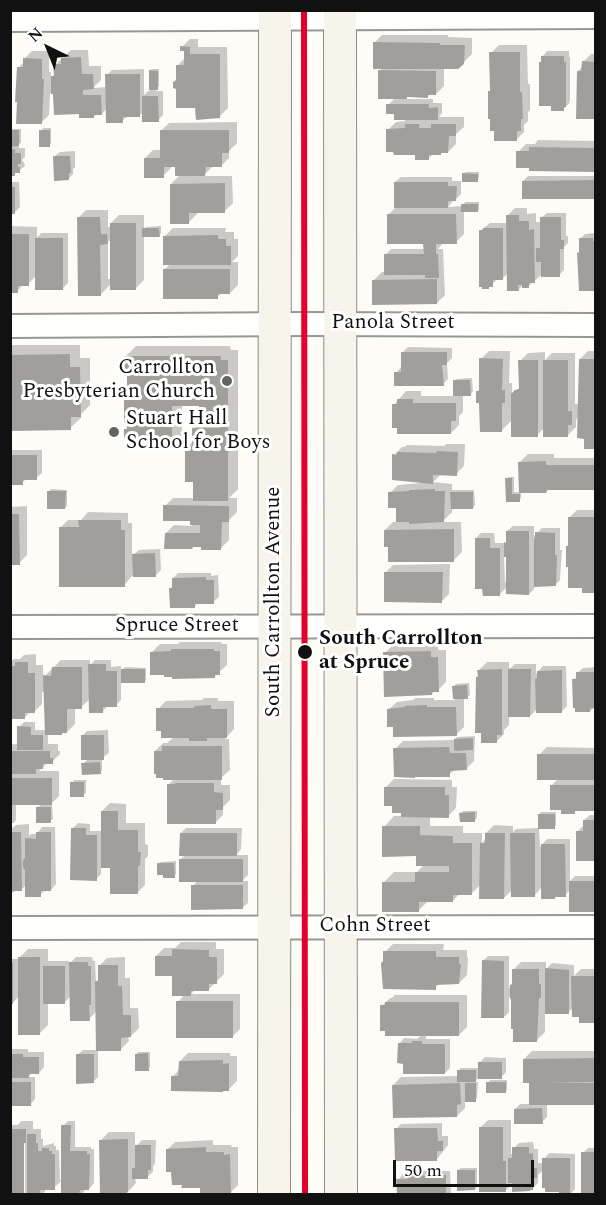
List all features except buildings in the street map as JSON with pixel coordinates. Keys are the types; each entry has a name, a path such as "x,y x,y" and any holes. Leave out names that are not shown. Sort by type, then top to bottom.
{"main road":[{"name":"South Carrollton Avenue","path":"274,1194 275,15"},
{"path":"340,15 341,1194"}],"street":[{"path":"10,20 275,15 596,17"},
{"name":"Panola Street","path":"10,326 596,325"},
{"name":"Spruce Street","path":"10,627 596,626"},
{"name":"Cohn Street","path":"10,927 596,927"}],"transit line":[{"path":"304,10 305,1194"}],"place":[{"name":"Carrollton Presbyterian Church","path":"227,381"},
{"name":"Stuart Hall School for Boys","path":"114,432"},
{"name":"South Carrollton at Spruce","path":"305,652"}]}
